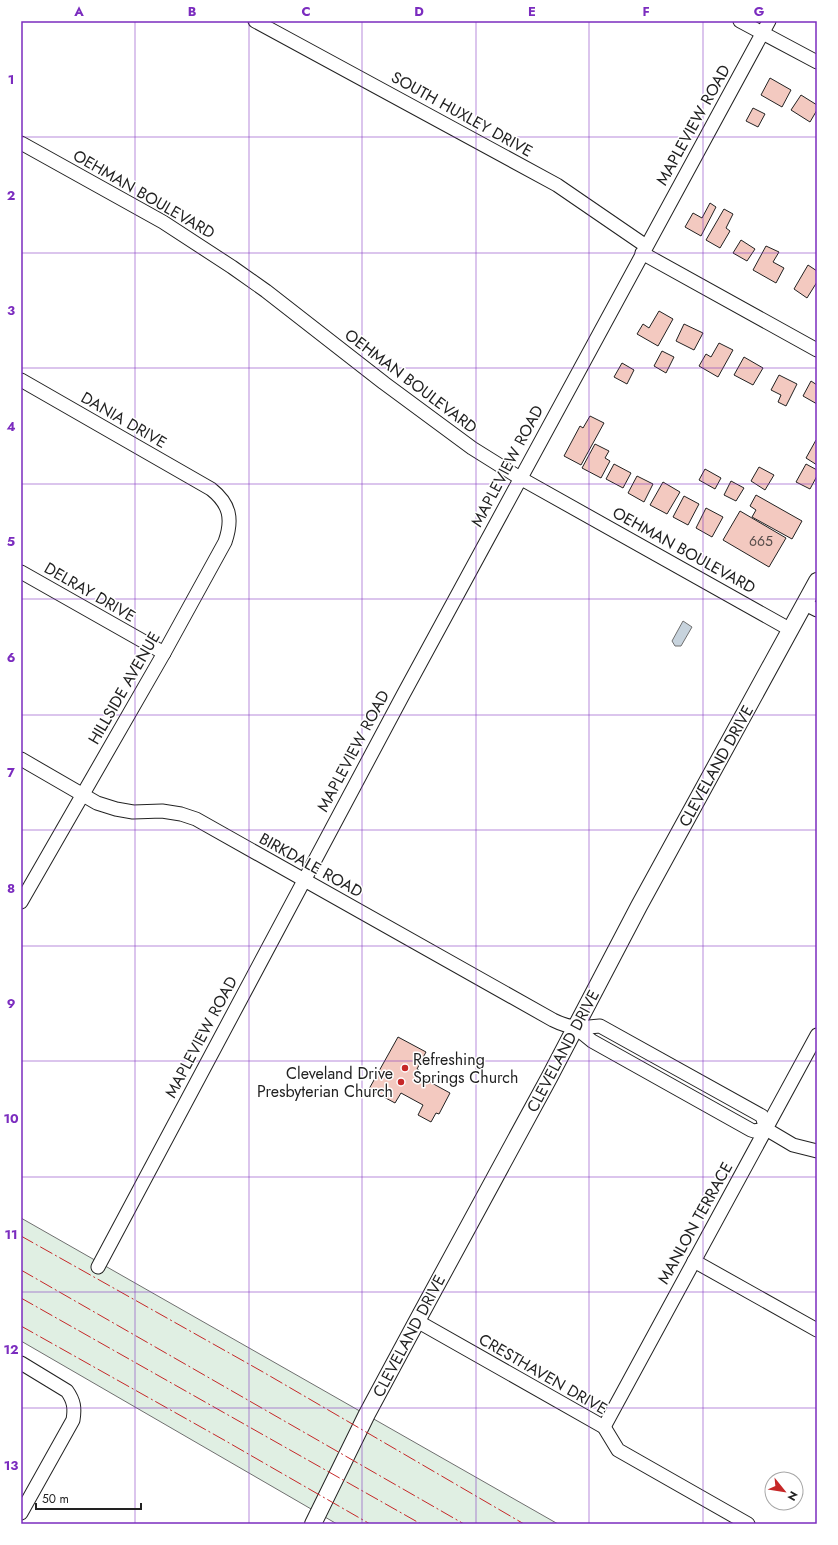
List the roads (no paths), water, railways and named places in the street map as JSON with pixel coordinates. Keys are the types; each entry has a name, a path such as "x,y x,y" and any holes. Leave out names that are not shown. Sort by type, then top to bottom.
{"street":[{"name":"SOUTH HUXLEY DRIVE","path":"255,21 556,185 644,249 817,350"},
{"path":"740,21 766,27 817,62"},
{"name":"MAPLEVIEW ROAD","path":"98,1267 520,478 766,27"},
{"name":"OEHMAN BOULEVARD","path":"21,143 163,222 232,267 277,299 465,444 520,478 791,630"},
{"name":"DANIA DRIVE","path":"21,380 211,489"},
{"name":"HILLSIDE AVENUE","path":"21,902 164,653 225,542 230,529 230,517 227,506 220,496 211,489"},
{"name":"DELRAY DRIVE","path":"21,572 164,653"},
{"name":"CLEVELAND DRIVE","path":"314,1524 368,1414 576,1028 643,899 791,630 811,607 817,581"},
{"name":"BIRKDALE ROAD","path":"21,759 97,803 116,809 133,812 162,811 181,814 196,819 553,1020 576,1028"},
{"path":"576,1028 600,1026 762,1116 766,1129"},
{"path":"576,1028 592,1041 754,1131 766,1129 793,1145 817,1151"},
{"name":"MANLON TERRACE","path":"604,1427 817,1034"},
{"path":"674,1087 682,1072"},
{"path":"694,1261 817,1330"},
{"name":"CRESTHAVEN DRIVE","path":"417,1321 604,1427 618,1450 748,1524"},
{"path":"21,1364 67,1391 72,1398 75,1410 73,1420 21,1513"}],"place":[{"name":"Refreshing Springs Church","path":"405,1068"},
{"name":"Cleveland Drive Presbyterian Church","path":"401,1082"}]}
